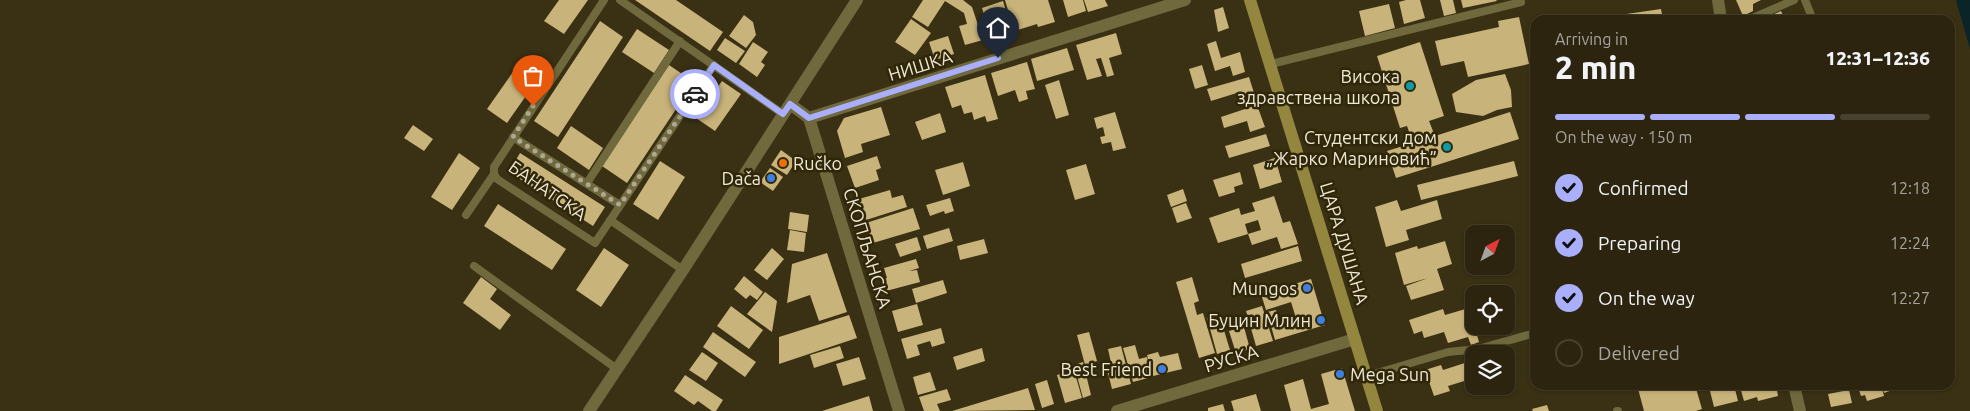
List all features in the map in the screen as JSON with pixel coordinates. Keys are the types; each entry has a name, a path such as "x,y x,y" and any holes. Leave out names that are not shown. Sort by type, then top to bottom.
{"main road":[{"name":"ЦАРА ДУШАНА","path":"1250,0 1377,411"}],"street":[{"path":"589,411 683,270 857,0"},
{"name":"НИШКА","path":"809,118 1185,0"},
{"path":"1718,0 1720,15"},
{"path":"787,109 809,118"},
{"name":"СКОПЉАНСКА","path":"809,118 899,411"},
{"name":"РУСКА","path":"1117,411 1356,339"},
{"path":"1795,390 1800,411"}],"lane":[{"name":"БАНАТСКА","path":"604,0 494,167 496,179 595,243 714,65"},
{"path":"620,0 714,65 787,109"},
{"path":"1760,15 1794,0"},
{"path":"1804,0 1811,15"},
{"path":"1271,64 1521,2"},
{"path":"587,183 680,41"},
{"name":"БАНАТСКА","path":"513,137 620,205"},
{"path":"466,214 494,174"},
{"name":"БАНАТСКА","path":"610,220 683,270"},
{"path":"474,266 618,369"},
{"path":"1366,376 1448,352 1478,348 1530,334"}],"water":[{"path":"1956,0 1970,0 1970,49"}],"building":[{"path":"559,0 588,0 564,34 544,21"},
{"path":"635,0 676,0 723,32 710,51"},
{"path":"923,0 963,0 972,7 983,40 965,45 959,26 967,24 964,13 945,1 928,27 912,17"},
{"path":"1005,0 1048,0 1055,22 1038,27 1037,24 1014,31"},
{"path":"1063,0 1083,0 1086,11 1068,17"},
{"path":"1084,0 1105,0 1108,6 1088,12"},
{"path":"1420,0 1425,18 1404,24 1399,2"},
{"path":"1440,0 1453,0 1456,13 1444,16"},
{"path":"1461,0 1496,0 1497,1 1463,8"},
{"path":"1736,0 1761,0 1753,4 1753,11 1743,15"},
{"path":"1003,1 1013,34 992,41 982,8"},
{"path":"1389,4 1395,28 1365,36 1359,11"},
{"path":"1223,7 1229,28 1218,32 1214,10"},
{"path":"1661,9 1662,15 1620,15"},
{"path":"1781,11 1783,15 1772,15"},
{"path":"744,15 753,22 756,35 746,48 729,36"},
{"path":"1519,17 1529,64 1468,77 1464,61 1441,66 1435,41 1499,27 1498,21"},
{"path":"911,19 931,33 915,55 895,42"},
{"path":"600,21 623,37 558,137 534,121"},
{"path":"637,29 669,50 654,73 622,52"},
{"path":"1116,33 1122,54 1109,58 1114,75 1107,77 1101,58 1096,59 1102,76 1087,80 1076,45"},
{"path":"948,36 954,54 935,60 929,42"},
{"path":"725,38 745,51 736,63 717,50"},
{"path":"1216,41 1221,58 1240,52 1245,72 1233,76 1230,66 1215,71 1207,44"},
{"path":"753,42 768,52 761,62 765,65 757,77 739,64"},
{"path":"1420,42 1444,116 1429,121 1435,136 1510,112 1519,139 1396,178 1387,151 1413,143 1407,126 1400,128 1377,56"},
{"path":"1067,48 1074,70 1037,81 1031,59"},
{"path":"1027,62 1035,89 1026,91 1028,99 1019,102 1015,90 998,96 991,73"},
{"path":"669,65 694,82 627,183 602,166"},
{"path":"1202,65 1208,85 1195,89 1189,69"},
{"path":"515,69 535,83 507,123 487,109"},
{"path":"1505,74 1511,90 1512,107 1497,110 1483,116 1456,112 1452,94 1476,80"},
{"path":"985,75 998,119 987,122 985,116 974,120 972,112 964,114 961,105 952,108 945,87"},
{"path":"1249,77 1255,96 1242,100 1240,92 1211,101 1207,89"},
{"path":"1059,80 1069,115 1056,119 1045,85"},
{"path":"722,81 741,94 715,131 696,118"},
{"path":"1257,105 1265,127 1250,132 1247,121 1224,128 1221,117"},
{"path":"881,107 890,135 861,144 863,152 845,158 837,131 844,118"},
{"path":"1115,112 1126,148 1113,151 1111,142 1102,144 1100,137 1105,136 1103,127 1097,129 1094,118"},
{"path":"940,113 946,132 922,140 915,122"},
{"path":"413,125 433,139 424,151 404,138"},
{"path":"571,126 603,148 589,170 557,148"},
{"path":"1266,134 1270,146 1229,158 1225,146"},
{"path":"781,150 796,161 787,175 771,165"},
{"path":"459,153 480,168 452,210 431,197"},
{"path":"520,153 605,207 593,226 509,172"},
{"path":"877,156 881,168 876,170 879,180 855,188 847,166"},
{"path":"1275,158 1282,182 1260,189 1253,165"},
{"path":"660,161 685,177 658,220 633,204"},
{"path":"1514,161 1518,176 1421,200 1417,185"},
{"path":"963,162 970,186 943,195 935,170"},
{"path":"1086,164 1095,194 1075,200 1066,170"},
{"path":"770,168 783,177 773,191 760,182"},
{"path":"1240,172 1243,184 1234,187 1235,192 1219,197 1213,180"},
{"path":"1183,189 1187,201 1171,207 1167,195"},
{"path":"890,190 892,198 903,195 907,207 866,220 859,199"},
{"path":"1274,196 1283,223 1290,221 1298,244 1281,249 1277,237 1252,245 1248,234 1218,243 1209,218 1239,208 1241,215 1255,211 1252,203","holes":["1258,220 1261,230 1248,234 1245,224"]},
{"path":"950,198 954,211 945,214 944,211 930,216 926,205"},
{"path":"1397,200 1401,211 1437,200 1442,219 1406,230 1409,240 1386,247 1375,207"},
{"path":"1186,203 1192,218 1177,223 1172,208"},
{"path":"498,204 566,249 552,270 484,226"},
{"path":"913,208 920,229 873,243 866,223"},
{"path":"790,212 809,215 807,232 788,229"},
{"path":"949,228 953,241 927,249 923,236"},
{"path":"790,230 806,233 804,252 787,250"},
{"path":"917,237 921,250 900,257 895,244"},
{"path":"984,239 988,253 960,260 957,246"},
{"path":"1445,241 1452,264 1437,269 1444,290 1411,300 1406,286 1428,278 1404,285 1395,253 1417,246 1418,249"},
{"path":"1298,246 1302,261 1245,278 1241,264"},
{"path":"604,248 629,265 601,307 576,290"},
{"path":"772,248 784,259 767,280 754,270"},
{"path":"827,253 847,312 819,321 810,295 787,303 792,264"},
{"path":"916,259 919,268 909,271 917,270 920,282 886,291 883,279 887,278 884,268"},
{"path":"744,276 763,292 757,300 750,295 746,299 734,289"},
{"path":"481,277 497,289 490,299 511,315 500,330 463,303"},
{"path":"1192,277 1199,301 1194,303 1197,315 1203,313 1215,353 1199,358 1176,282"},
{"path":"1311,279 1325,325 1275,340 1267,312 1276,310 1279,323 1296,318 1291,302 1266,310 1261,294"},
{"path":"943,280 947,293 916,303 912,289"},
{"path":"765,292 777,301 772,332 747,314"},
{"path":"917,304 923,325 898,332 892,311"},
{"path":"731,306 763,330 749,349 717,326"},
{"path":"1262,306 1273,341 1256,346 1246,311"},
{"path":"1443,309 1445,315 1465,309 1465,335 1477,335 1479,342 1471,345 1468,337 1448,343 1444,332 1424,338 1422,331 1414,334 1409,320"},
{"path":"1219,314 1230,350 1217,354 1207,318"},
{"path":"849,315 857,338 779,364 779,337"},
{"path":"1244,327 1250,349 1236,353 1229,331"},
{"path":"941,328 945,343 932,347 930,341 917,345 920,355 907,359 901,339"},
{"path":"713,332 756,362 745,377 703,347"},
{"path":"1089,332 1097,361 1085,365 1077,335"},
{"path":"1135,345 1139,359 1147,357 1152,377 1133,382 1123,348"},
{"path":"840,346 844,358 814,368 810,355"},
{"path":"1121,346 1131,384 1112,389 1108,373 1113,372 1108,349"},
{"path":"982,348 985,361 957,370 953,357"},
{"path":"702,352 718,363 706,381 689,370"},
{"path":"1158,352 1160,357 1178,353 1182,369 1153,376 1147,355"},
{"path":"859,357 866,379 843,386 836,364"},
{"path":"1083,362 1091,395 1083,398 1074,365"},
{"path":"1465,363 1465,381 1448,386 1450,391 1434,396 1425,370 1441,365 1443,370"},
{"path":"1342,368 1355,411 1291,411 1284,385 1303,379 1311,409 1329,404 1321,374"},
{"path":"1074,370 1082,398 1065,403 1057,375"},
{"path":"930,372 936,390 918,395 913,377"},
{"path":"685,375 723,400 716,411 712,411 698,401 694,405 674,391"},
{"path":"1047,380 1054,404 1042,408 1035,384"},
{"path":"1028,388 1035,410 952,411"},
{"path":"947,389 951,400 937,404 940,411 924,411 919,397"},
{"path":"1638,390 1696,390 1702,409 1696,411 1644,411"},
{"path":"1735,390 1738,401 1714,407 1710,391"},
{"path":"1741,390 1777,390 1778,396 1758,401 1757,397 1744,401"},
{"path":"1849,390 1852,403 1831,407 1828,394"},
{"path":"1859,390 1882,390 1884,396 1867,401 1865,395 1861,396"},
{"path":"1256,394 1261,411 1234,411 1231,401"},
{"path":"869,396 873,411 822,411"},
{"path":"1223,404 1225,411 1208,411 1208,408"},
{"path":"1547,405 1549,411 1533,411 1532,409"}],"way so far":[{"path":"533,106 513,137 620,205 695,94"}],"place":[{"name":"Висока здравствена школа","path":"1410,86"},
{"name":"Студентски дом „Жарко Мариновић”","path":"1447,147"},
{"name":"Ručko","path":"783,163"},
{"name":"Dača","path":"771,178"},
{"name":"Mungos","path":"1307,288"},
{"name":"Буцин Млин","path":"1321,320"},
{"name":"Best Friend","path":"1162,369"},
{"name":"Mega Sun","path":"1340,374"}],"route":[{"path":"695,94 714,65 783,114 790,104 809,118 998,58"}]}
